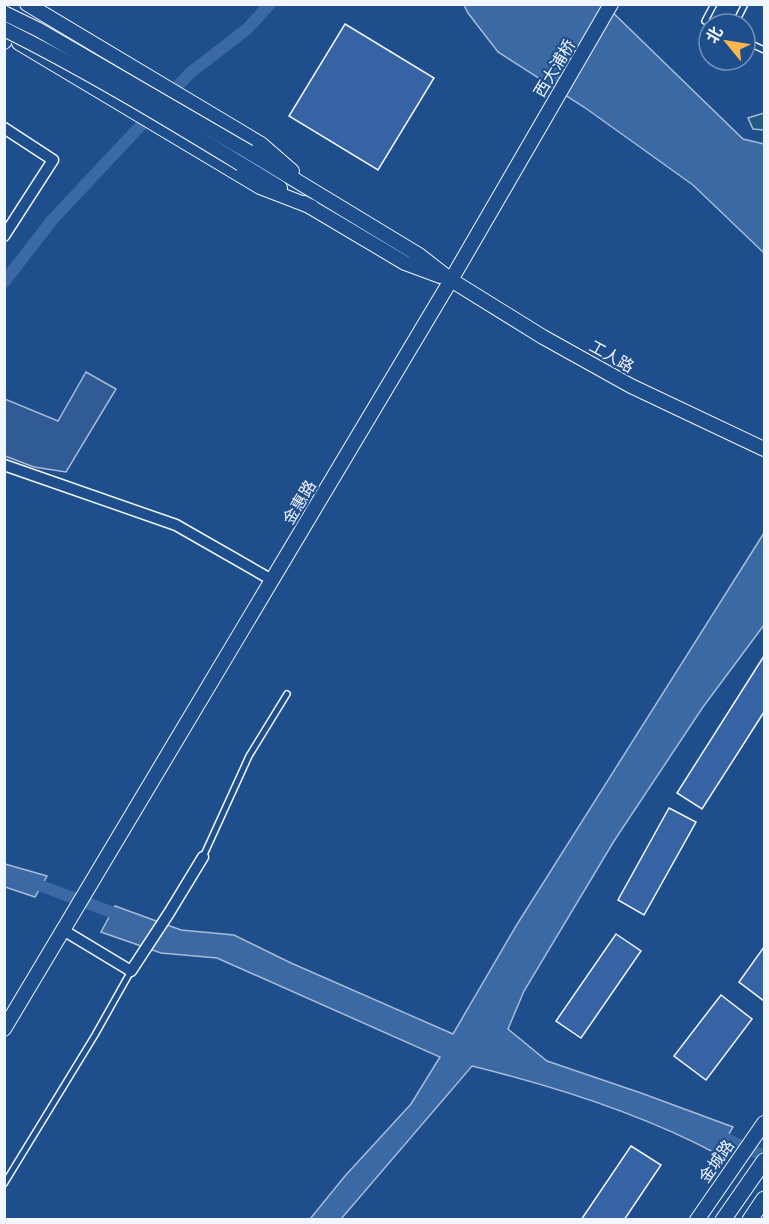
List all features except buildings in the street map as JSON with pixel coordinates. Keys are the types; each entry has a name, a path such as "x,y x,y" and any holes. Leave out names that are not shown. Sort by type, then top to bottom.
{"main road":[{"path":"312,207 260,187 5,35 27,4 261,144 320,195"},
{"name":"西大浦桥","path":"526,149 611,4"},
{"name":"工人路","path":"4,13 39,30 249,152 419,255 451,280 543,337 631,386 765,449"},
{"name":"工人路","path":"5,35 40,46 157,113 405,263 451,280"},
{"name":"金惠路","path":"66,925 451,280 526,149"},
{"path":"4,1029 66,925"},
{"name":"金城路","path":"697,1220 760,1128"},
{"path":"723,1220 761,1167"},
{"path":"750,1220 765,1199"},
{"path":"702,1220 708,1203"}],"street":[{"path":"4,128 53,160 4,236"},
{"path":"4,465 176,525 272,580"},
{"path":"66,925 131,971 203,857"}],"lane":[{"path":"203,857 249,756 287,694"},
{"path":"4,1184 92,1042 131,971"}],"shaded area":[{"path":"464,5 605,5 743,139 764,144 764,253 693,185 584,107 498,52"},
{"path":"764,113 764,130 753,129 748,118"},
{"path":"86,372 116,389 66,472 34,467 5,456 5,399 58,421"},
{"path":"764,533 764,625 703,707 614,841 524,991 508,1029 547,1061 733,1127 717,1154 629,1114 534,1083 472,1066 341,1219 310,1219 345,1176 411,1104 440,1057 217,958 161,953 101,932 115,906 181,930 234,935 291,963 453,1034 516,926"},
{"path":"5,864 47,876 35,897 5,887"}],"waterway":[{"path":"4,282 53,219 190,73 247,29 270,4"},
{"path":"4,872 127,918"},
{"path":"711,1132 764,1156"}]}
